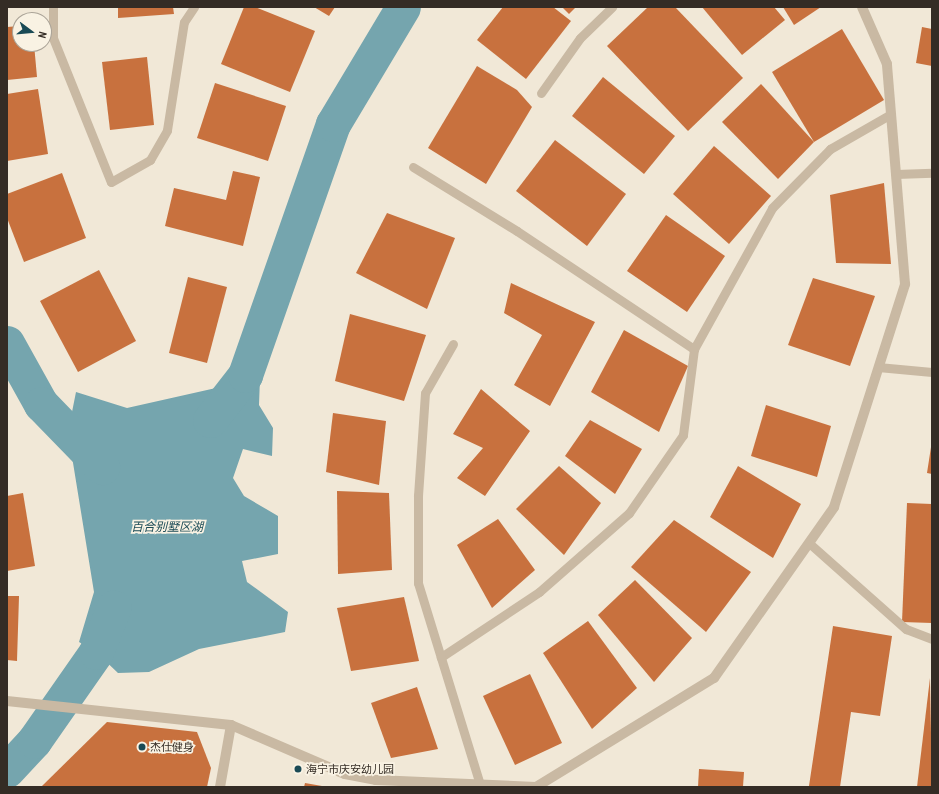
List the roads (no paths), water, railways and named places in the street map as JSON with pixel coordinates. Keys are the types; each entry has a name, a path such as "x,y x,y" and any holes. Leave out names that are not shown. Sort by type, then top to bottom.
{"street":[{"path":"9,701 231,725 345,774 375,783 480,784 536,787 714,678 834,507 905,284 887,64 862,7"},
{"path":"220,787 231,725"}],"lane":[{"path":"53,7 53,38 111,182 150,160 167,130 184,22 194,7"},
{"path":"541,93 580,38 612,7"},
{"path":"441,657 539,592 629,513 683,435 694,348 772,208 830,149 891,114"},
{"path":"413,167 517,231 694,348"},
{"path":"896,174 932,173"},
{"path":"453,344 425,393 418,496 418,583 480,784"},
{"path":"878,367 932,372"},
{"path":"809,543 906,629 932,639"}],"water":[{"name":"百合别墅区湖","path":"260,378 259,405 273,428 272,456 243,449 233,478 244,496 278,516 278,554 242,561 247,582 288,612 285,632 199,649 149,672 118,673 96,652 79,642 94,592 68,432 76,392 127,408"}],"waterway":[{"path":"210,420 245,375 333,124 403,7"},
{"path":"7,343 41,404 102,467"},
{"path":"7,770 34,741 96,652 114,607"}],"place":[{"name":"杰仕健身","path":"142,747"},
{"name":"海宁市庆安幼儿园","path":"298,769"}]}
